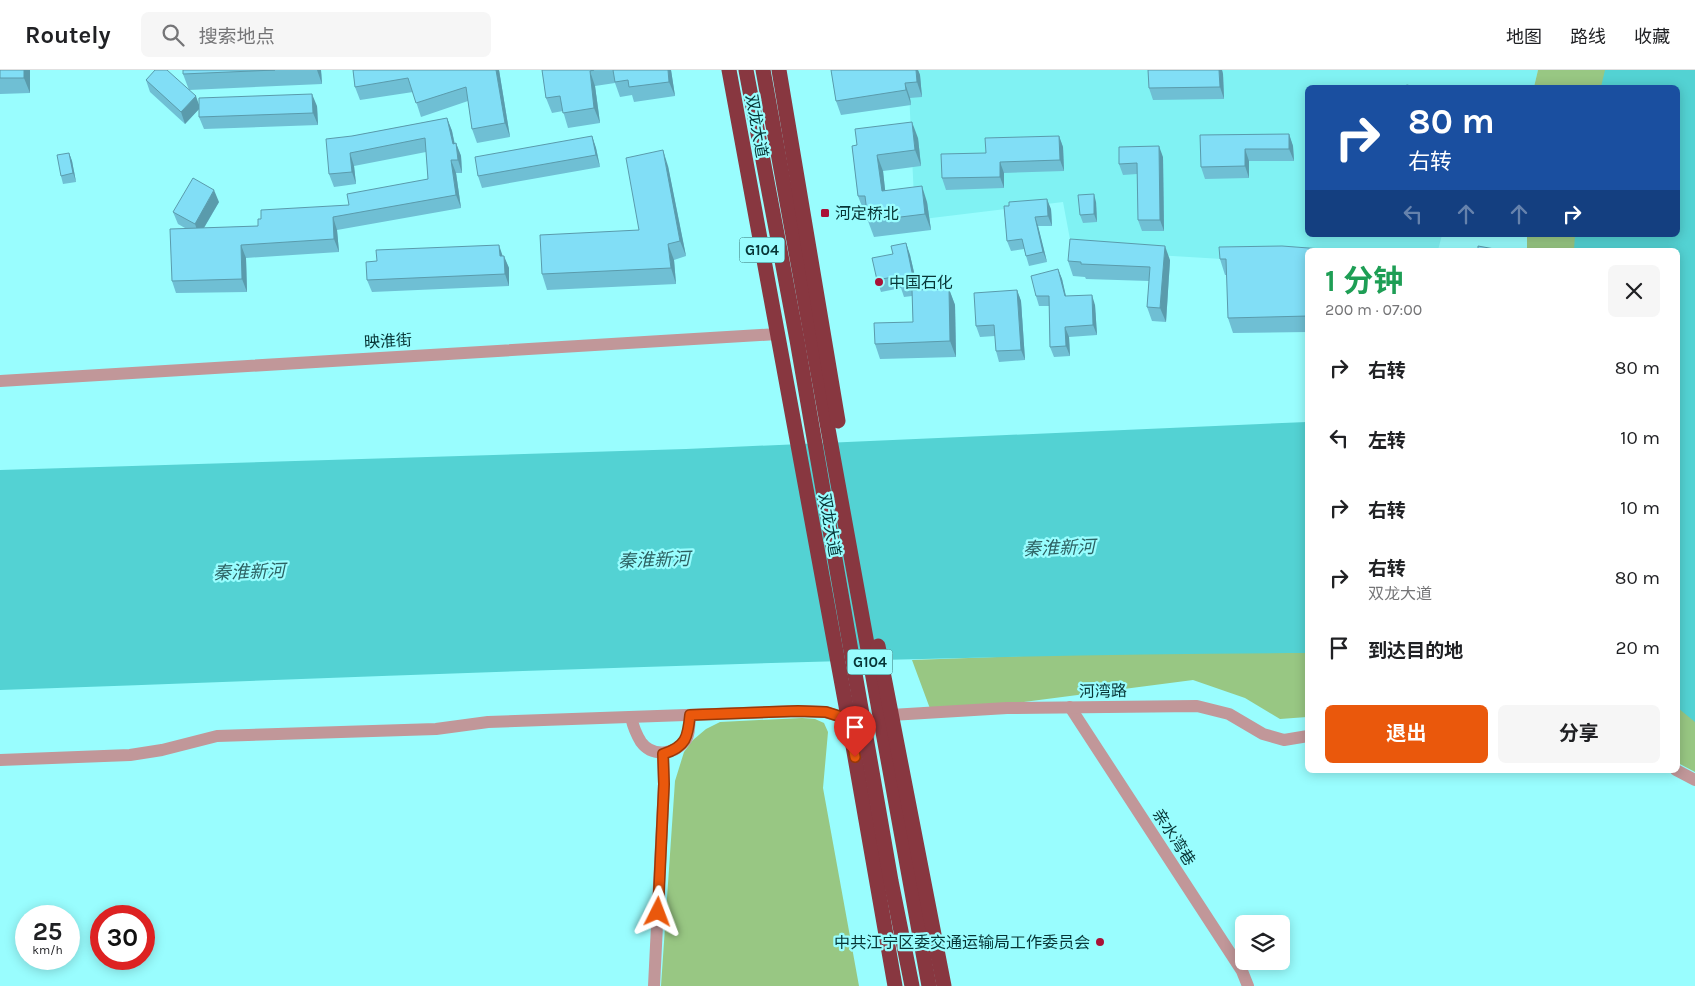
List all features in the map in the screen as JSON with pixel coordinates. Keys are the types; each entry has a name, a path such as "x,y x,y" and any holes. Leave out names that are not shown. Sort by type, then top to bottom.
{"highway":[{"name":"双龙大道","path":"729,70 847,712 894,986"},
{"name":"G104","path":"746,70 797,340 891,881 912,986"},
{"name":"G104","path":"763,70 813,339 928,986"},
{"name":"双龙大道","path":"779,70 889,708 944,986"}],"street":[{"name":"映淮街","path":"0,381 778,334"},
{"name":"河湾路","path":"889,708 1197,706 1229,714 1263,734 1284,740 1305,736"},
{"name":"亲水湾巷","path":"1070,707 1242,972 1248,986"},
{"path":"0,760 130,755 162,750 217,736 436,729 488,722 798,711 847,712"},
{"path":"630,717 634,731 643,744 663,754 674,750 686,740 690,715"},
{"path":"654,986 664,784 663,754"},
{"path":"1680,772 1695,780"}],"shaded area":[{"path":"908,70 1538,70 1534,85 1305,85 1305,237 1441,237 1439,248 1305,248 1305,264 1072,250 1063,202 915,220"}],"green space":[{"path":"1538,70 1695,70 1695,772 1680,764 1680,248 1527,248 1527,237 1680,237 1680,85 1534,85"},
{"path":"1305,646 1305,717 1280,719 1245,698 1193,680 932,714 912,660"},
{"path":"815,719 824,723 828,732 823,788 859,986 661,986 675,781 684,752 693,740 706,729 720,722"}],"water":[{"path":"1605,70 1695,70 1695,722 1680,710 1680,248 1574,248 1575,237 1680,237 1680,85 1601,85"},
{"name":"秦淮新河","path":"1305,422 1305,653 817,662 0,690 0,470 686,449"}],"building":[{"path":"0,70 24,70 24,78 0,78"},
{"path":"155,70 167,70 196,96 181,112 146,80"},
{"path":"183,70 275,70 183,74"},
{"path":"353,70 496,70 505,123 472,129 466,87 416,103 408,78 355,87"},
{"path":"542,70 594,70 590,71 594,108 563,113 560,96 546,98"},
{"path":"613,70 668,70 669,82 629,87 628,80 615,82"},
{"path":"831,70 916,70 917,82 905,83 906,90 836,101"},
{"path":"1148,70 1219,70 1220,87 1149,88"},
{"path":"312,94 313,113 199,117 199,98"},
{"path":"447,118 453,144 456,143 458,160 451,160 456,195 333,217 334,239 241,245 242,279 172,281 170,229 258,226 258,219 261,219 261,210 349,205 347,194 428,179 425,138 350,153 352,172 329,174 326,139"},
{"path":"912,122 915,150 877,155 882,191 922,186 925,214 868,221 865,196 858,196 852,146 857,145 855,129"},
{"path":"1289,134 1289,149 1245,149 1245,166 1201,167 1200,135"},
{"path":"592,136 596,155 478,176 475,157"},
{"path":"1059,136 1060,160 1000,162 1000,177 942,178 941,154 986,153 985,138"},
{"path":"1159,146 1160,220 1138,220 1137,163 1119,164 1119,147"},
{"path":"663,150 680,241 668,244 671,268 542,274 540,235 639,230 626,158"},
{"path":"69,153 73,173 61,176 57,155"},
{"path":"193,178 214,190 195,224 173,212"},
{"path":"1094,194 1094,214 1080,215 1078,195"},
{"path":"1047,199 1048,216 1035,217 1043,252 1026,256 1022,239 1007,241 1004,206 1009,206 1009,202"},
{"path":"1070,239 1165,246 1160,308 1147,307 1150,267 1081,264 1081,262 1068,261"},
{"path":"906,243 914,282 900,285 898,276 877,280 872,258 893,254 891,246"},
{"path":"499,245 500,256 504,256 505,274 367,280 366,262 377,261 376,250"},
{"path":"1282,246 1308,248 1305,248 1305,316 1228,318 1226,259 1220,259 1219,247"},
{"path":"1058,269 1065,296 1092,295 1093,325 1065,327 1066,346 1050,347 1049,296 1036,296 1031,276"},
{"path":"949,289 950,341 875,344 874,323 913,322 912,290"},
{"path":"1017,290 1021,350 996,351 994,325 976,326 974,293"}],"place":[{"name":"河定桥北","path":"825,213"},
{"name":"中国石化","path":"879,282"},
{"name":"中共江宁区委交通运输局工作委员会","path":"1100,942"}],"route":[{"path":"658,912 664,784 663,754 674,750 686,740 690,715 798,711 826,712 848,719 855,757"}]}
